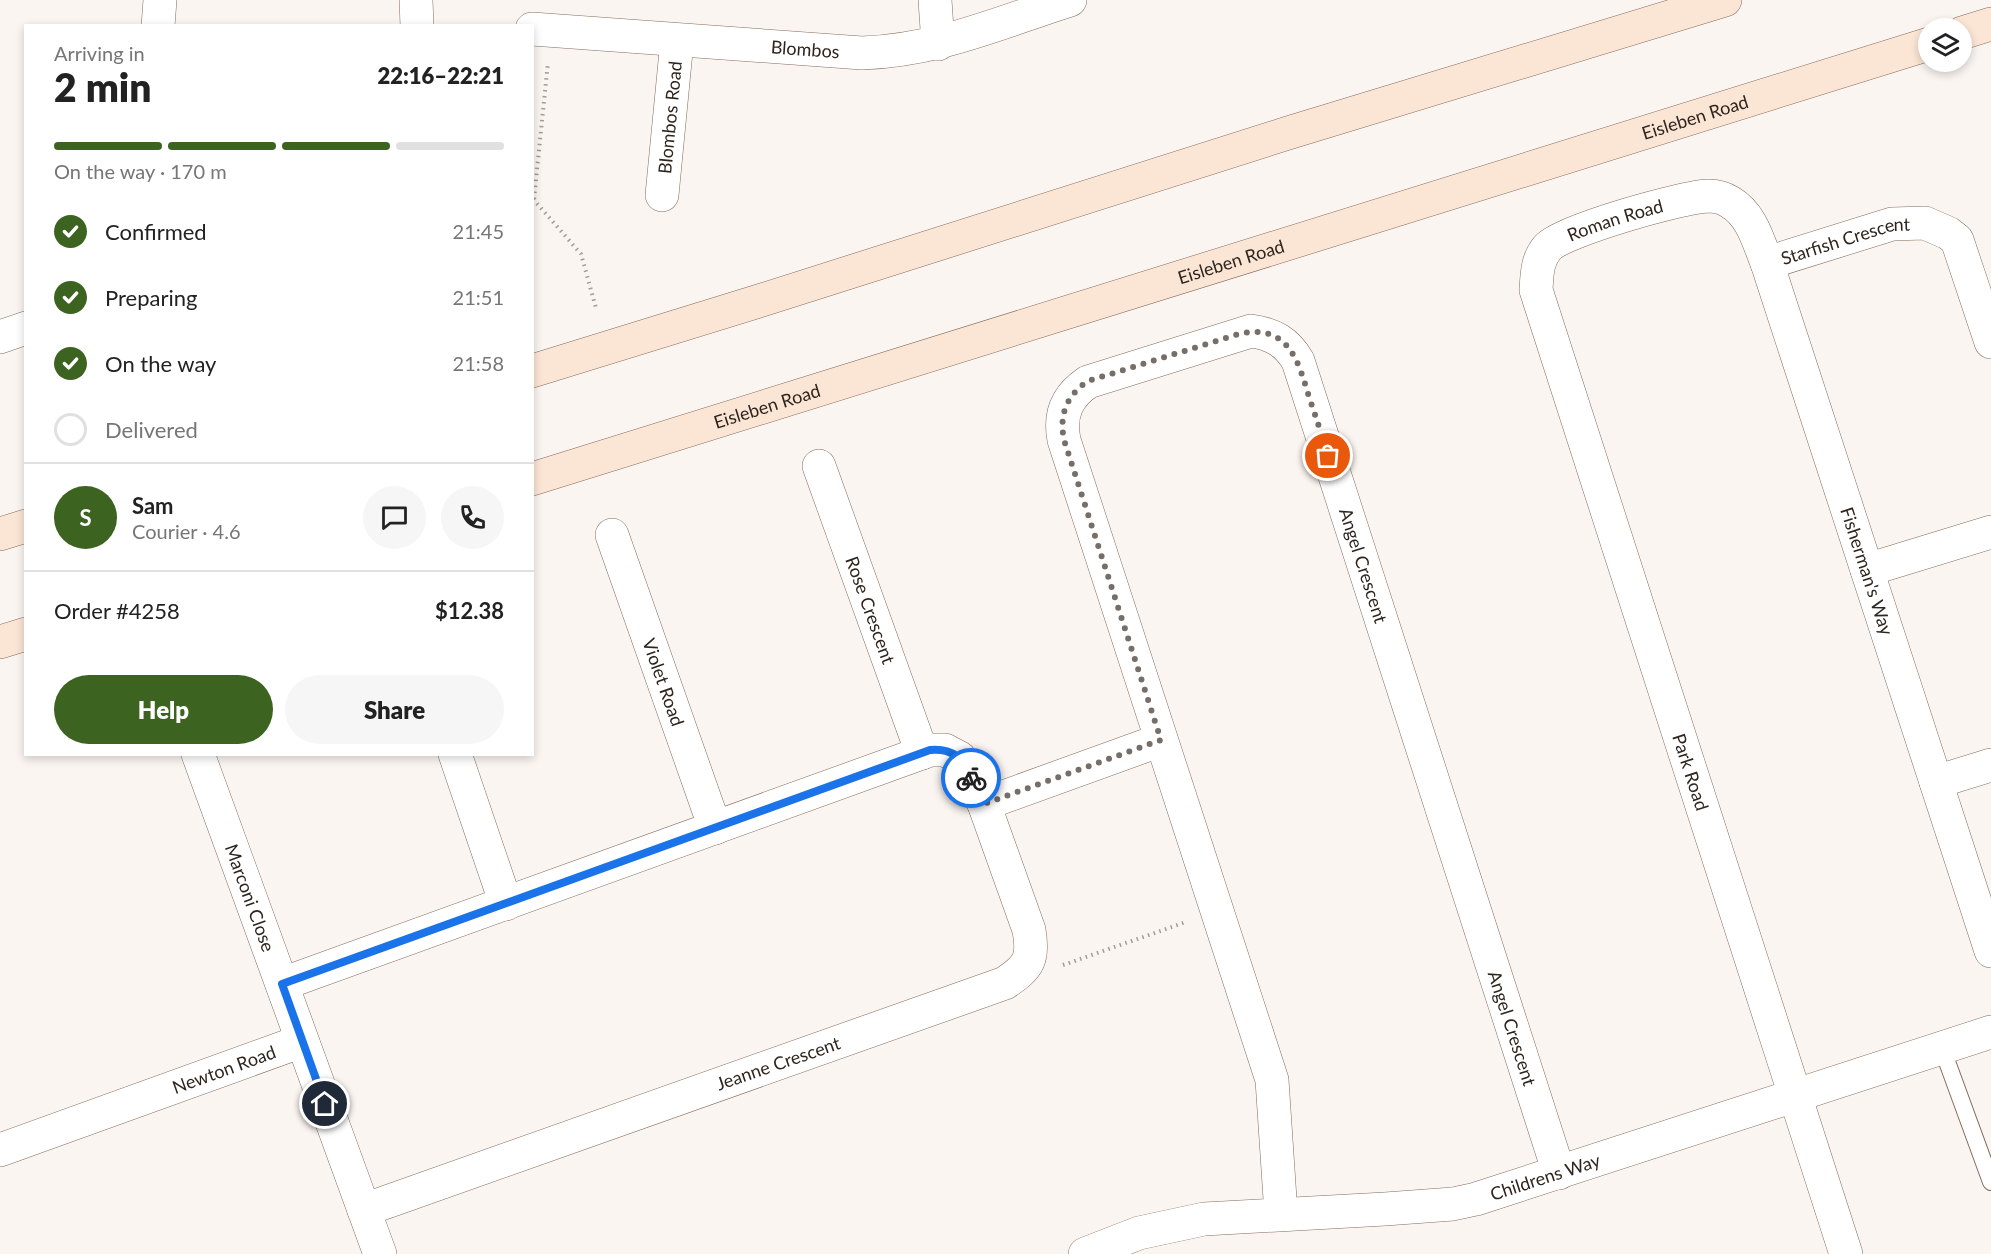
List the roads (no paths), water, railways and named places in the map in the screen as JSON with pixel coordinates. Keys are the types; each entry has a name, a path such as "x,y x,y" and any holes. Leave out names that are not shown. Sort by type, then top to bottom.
{"main road":[{"path":"534,370 1288,133 1725,0"},
{"path":"1972,30 1991,24"},
{"name":"Eisleben Road","path":"534,478 1918,47"},
{"path":"0,534 24,527"},
{"path":"0,642 24,635"}],"street":[{"path":"158,24 160,0"},
{"path":"416,0 417,24"},
{"path":"935,0 938,44"},
{"name":"Blombos","path":"541,41 677,40 862,54 894,52 938,44 1070,0"},
{"name":"Blombos Road","path":"662,195 677,40"},
{"name":"Roman Road","path":"1536,290 1540,259 1549,247 1563,236 1692,198 1710,196 1729,201"},
{"name":"Fisherman's Way","path":"1729,201 1740,209 1753,228 1767,263 1991,951"},
{"name":"Starfish Crescent","path":"1767,263 1892,224 1925,223 1948,233 1957,240 1991,342"},
{"name":"Park Road","path":"1536,290 1846,1254"},
{"name":"Angel Crescent","path":"1281,1214 1272,1080 1064,440 1062,417 1071,396 1088,381 1251,331 1263,332 1285,343 1298,361 1558,1173"},
{"name":"Rose Crescent","path":"819,466 922,753"},
{"path":"1867,570 1991,532"},
{"name":"Violet Road","path":"612,536 715,828"},
{"path":"282,984 930,750 945,750 960,758 984,804 1161,740"},
{"name":"Marconi Close","path":"199,756 302,1041"},
{"path":"456,756 506,903"},
{"path":"1936,782 1991,765"},
{"name":"Jeanne Crescent","path":"364,1210 1005,983 1023,972 1032,946 1029,930 984,804"},
{"name":"Childrens Way","path":"1084,1254 1139,1233 1204,1219 1453,1204 1497,1193 1991,1032"},
{"path":"302,1041 380,1254"},
{"name":"Newton Road","path":"0,1149 302,1041"}],"lane":[{"path":"1942,1048 1991,1182"}]}
